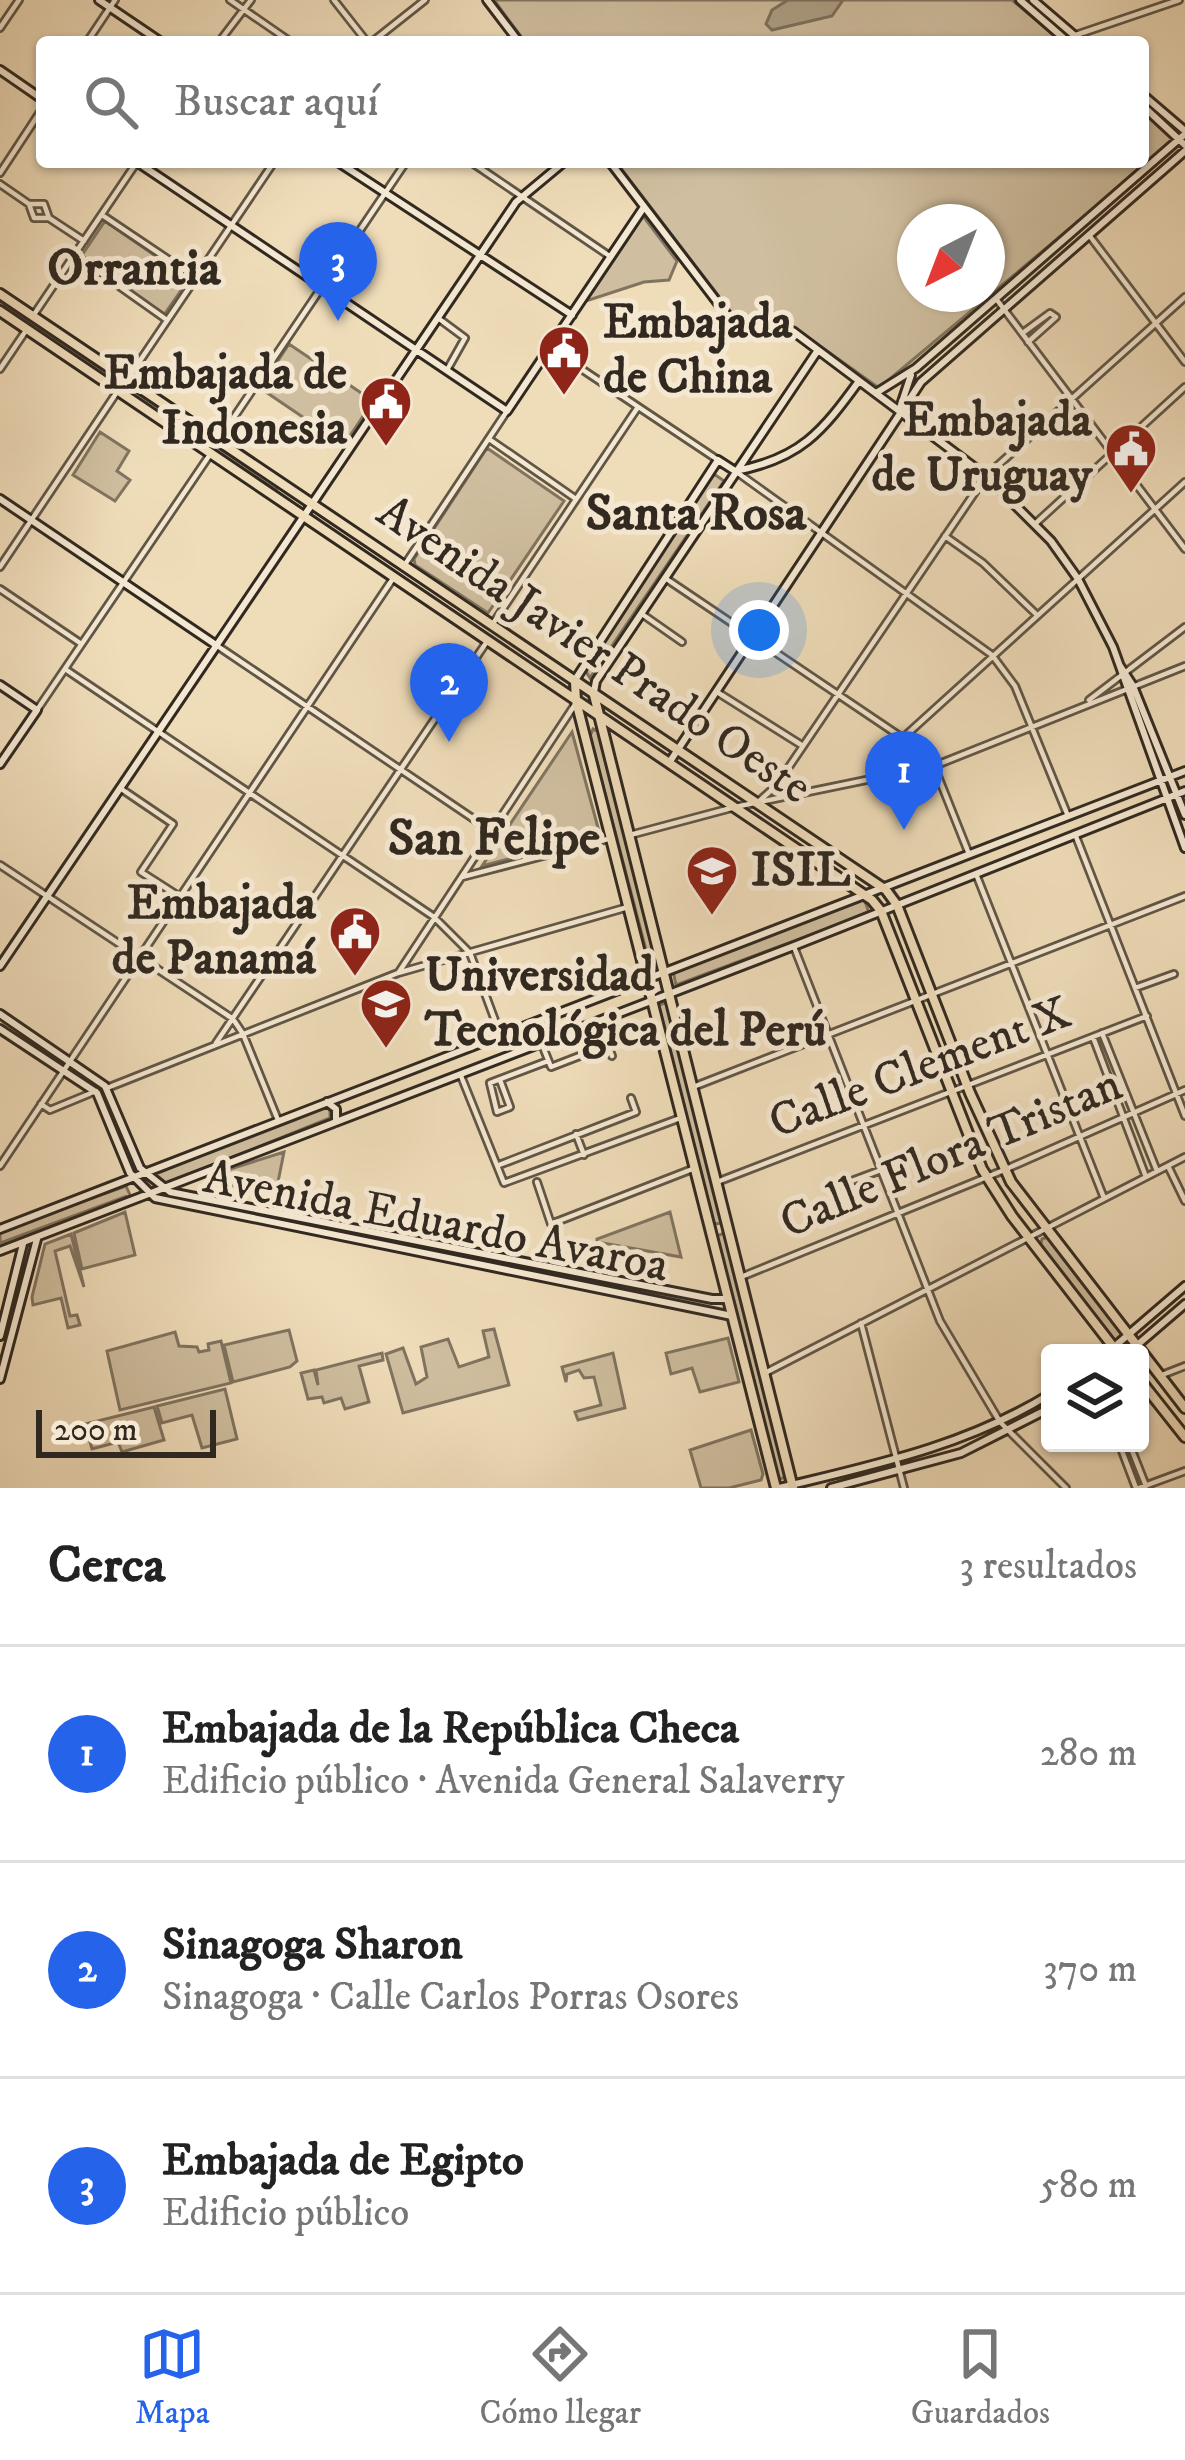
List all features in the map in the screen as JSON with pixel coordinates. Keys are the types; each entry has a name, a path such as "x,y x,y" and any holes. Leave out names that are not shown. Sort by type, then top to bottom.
{"main road":[{"path":"99,0 112,4 153,36"},
{"path":"488,0 515,36"},
{"path":"1020,0 1067,36"},
{"path":"1033,0 1068,36"},
{"path":"0,70 36,94"},
{"path":"1149,101 1184,140"},
{"path":"1149,111 1184,140"},
{"path":"1005,307 1089,235 1184,140"},
{"path":"1005,290 1184,140"},
{"path":"146,168 507,411 644,207"},
{"path":"347,168 572,315"},
{"path":"0,966 478,256 522,196 557,168"},
{"path":"615,168 738,327 788,328 986,476 1036,523 1078,579 1181,792 1185,815"},
{"name":"Avenida Javier Prado Oeste","path":"0,294 883,888 897,905 1004,1170 1132,1344"},
{"name":"Avenida Javier Prado Oeste","path":"0,311 866,894 881,911 987,1177 1108,1344"},
{"path":"876,393 916,368 979,312"},
{"path":"669,763 899,411 921,382 1000,312"},
{"path":"792,1486 594,694 596,681 818,350"},
{"path":"899,411 916,368"},
{"path":"909,379 914,384 921,382"},
{"path":"859,380 811,441 786,456 735,471 718,460 575,680 576,700 778,1488 933,1450 1041,1399"},
{"path":"271,494 278,491 280,482"},
{"path":"0,500 216,644"},
{"path":"334,536 333,528 342,524"},
{"path":"0,685 37,710 0,764"},
{"path":"1129,688 1185,848"},
{"path":"586,736 594,726 603,732"},
{"path":"0,1228 1185,771"},
{"path":"0,1251 1181,792"},
{"path":"560,1012 559,1022 568,1031"},
{"path":"0,1014 107,1088 145,1174"},
{"path":"545,1018 554,1025 552,1037"},
{"path":"0,1029 96,1091 133,1179"},
{"path":"451,1054 460,1073"},
{"path":"951,1091 960,1092 967,1086"},
{"path":"341,1097 339,1108 351,1115"},
{"path":"327,1102 336,1109 336,1122"},
{"name":"Avenida Eduardo Avaroa","path":"145,1174 163,1189 234,1210 732,1316"},
{"name":"Avenida Eduardo Avaroa","path":"133,1179 149,1195 728,1299"},
{"path":"711,1232 728,1227"},
{"path":"0,1378 37,1239"},
{"path":"0,1336 23,1244"},
{"path":"546,1277 548,1266"},
{"path":"14,1282 24,1285"},
{"path":"629,1294 632,1282"},
{"path":"1120,1344 1185,1286"},
{"path":"1145,1344 1185,1304"},
{"name":"Avenida Javier Prado Oeste","path":"1149,1365 1185,1408"},
{"path":"1149,1392 1185,1437"},
{"path":"831,1488 961,1453 1041,1413"}],"street":[{"path":"0,28 19,0"},
{"path":"230,0 282,36"},
{"path":"223,36 251,0"},
{"path":"334,0 364,36"},
{"path":"377,36 425,0"},
{"path":"1080,36 1182,1"},
{"path":"91,36 112,4"},
{"path":"0,172 36,118"},
{"path":"33,316 133,168"},
{"path":"128,380 270,168"},
{"path":"218,441 402,168"},
{"path":"480,168 610,257"},
{"path":"0,184 29,204 44,204 50,218 84,241"},
{"path":"29,204 34,218 50,218"},
{"path":"102,215 196,278"},
{"path":"1089,235 1185,362"},
{"path":"76,255 167,320"},
{"path":"757,803 776,786 986,476 1185,297"},
{"path":"1005,312 1185,549"},
{"path":"1022,333 1050,313 1056,317 1028,342"},
{"path":"438,318 465,338 447,370"},
{"path":"0,369 26,329"},
{"path":"550,348 718,460"},
{"path":"1036,523 1185,386"},
{"path":"0,566 118,391"},
{"path":"492,625 638,407"},
{"path":"404,566 507,411"},
{"path":"489,439 576,499"},
{"path":"37,710 212,453"},
{"path":"735,471 992,655 1015,686 1068,816"},
{"path":"904,737 1185,482"},
{"path":"945,536 983,563 1036,614"},
{"path":"0,1166 394,577"},
{"path":"665,578 904,737 934,766 969,854"},
{"path":"0,589 81,644"},
{"path":"641,614 682,642"},
{"path":"1082,707 1122,671 1185,627"},
{"path":"215,1044 488,640"},
{"path":"216,644 493,832"},
{"path":"629,835 735,807 934,766 1185,665"},
{"path":"64,669 435,915 470,953 501,1035"},
{"path":"717,692 803,746"},
{"path":"398,974 576,700"},
{"path":"120,788 173,824 141,872 181,896"},
{"path":"1075,834 1185,1116"},
{"path":"462,877 612,838"},
{"path":"0,866 233,1019 278,1122"},
{"path":"976,874 1104,1199"},
{"path":"693,1087 1185,896"},
{"path":"107,1088 398,974 629,907"},
{"path":"794,946 927,1289 958,1353 1000,1421 1066,1488"},
{"path":"1136,988 1174,974"},
{"name":"Calle Clement X","path":"967,1086 1147,1016"},
{"path":"1102,1033 1157,1171"},
{"path":"1093,1037 1146,1177"},
{"path":"541,1042 551,1067 608,1045 612,1056"},
{"path":"500,1080 510,1107 496,1112 488,1085 500,1080 548,1061"},
{"path":"460,1073 502,1180 508,1183 683,1117"},
{"name":"Calle Flora Tristan","path":"741,1277 1185,1090"},
{"path":"41,1104 50,1110 96,1091"},
{"name":"Calle Clement X","path":"717,1182 951,1091"},
{"path":"496,1166 635,1112 631,1098"},
{"path":"576,1134 584,1155"},
{"path":"511,1147 516,1157"},
{"path":"765,1373 1185,1157"},
{"path":"1168,1166 1185,1201"},
{"path":"537,1182 551,1224 695,1168"},
{"path":"842,1184 881,1170"},
{"path":"861,1323 904,1488"},
{"path":"1159,1376 1185,1366"},
{"path":"1125,1444 1131,1448 1140,1487 1122,1451 1125,1444"},
{"path":"1140,1487 1185,1471"}],"shaded area":[{"path":"494,0 1012,0 1055,36 521,36"},
{"path":"788,0 843,0 832,16 772,30 766,24 772,10"},
{"path":"1149,115 1174,141 1149,162"},
{"path":"621,168 1142,168 1005,283 1005,204 897,204 897,312 970,312 879,388 778,316 740,324"},
{"path":"643,216 677,261 669,280 644,282 586,301"},
{"path":"105,221 189,279 161,319 78,261"},
{"path":"0,300 278,485 276,490 0,307"},
{"path":"289,344 373,401 344,445 260,388"},
{"path":"100,432 129,451 117,471 130,480 115,501 73,475"},
{"path":"487,448 564,501 488,613 415,565 414,559"},
{"path":"714,474 724,481 590,678 585,670"},
{"path":"593,729 600,732 659,968 651,969 590,736"},
{"path":"572,732 600,835 482,866"},
{"path":"864,898 869,913 676,985 673,971"},
{"path":"667,1002 723,1223 714,1224 657,1006"},
{"path":"324,1105 330,1108 330,1118 166,1184 153,1175"},
{"path":"284,1152 275,1197 219,1182 221,1172"},
{"path":"126,1186 130,1195 0,1243 0,1231"},
{"path":"125,1212 135,1255 82,1269 74,1233"},
{"path":"670,1212 681,1257 597,1242 597,1239"},
{"path":"725,1233 788,1477 778,1479 716,1236"},
{"path":"71,1234 84,1287 70,1246 55,1251 70,1316 77,1315 80,1325 68,1328 61,1298 33,1305 32,1297 45,1244"},
{"path":"1050,1236 1128,1336 1118,1344 1040,1247 1042,1239"},
{"path":"494,1329 509,1385 403,1413 386,1354 403,1348 416,1384 427,1377 421,1347 448,1339 459,1367 489,1357 483,1331"},
{"path":"289,1330 297,1361 233,1382 224,1345"},
{"path":"175,1332 179,1346 197,1347 199,1352 221,1341 231,1383 120,1410 107,1351"},
{"path":"728,1338 739,1382 700,1392 692,1368 671,1374 666,1353"},
{"path":"382,1353 383,1360 359,1366 369,1402 345,1409 341,1398 324,1403 322,1397 308,1399 301,1373 314,1370 318,1385 316,1370"},
{"path":"613,1353 625,1408 578,1420 575,1412 601,1405 594,1377 584,1378 579,1370 567,1374 566,1382 562,1367"},
{"path":"225,1389 237,1439 202,1448 192,1415 162,1423 157,1406"},
{"path":"154,1407 164,1440 122,1452 118,1442 92,1449 85,1424"},
{"path":"751,1430 761,1480 729,1488 701,1488 690,1450"}],"place":[{"name":"Embajada de Egipto","path":"338,321"},
{"name":"Embajada de China","path":"564,397"},
{"name":"Embajada de Indonesia","path":"386,448"},
{"name":"Embajada de Uruguay","path":"1131,495"},
{"name":"Sinagoga Sharon","path":"449,742"},
{"name":"Embajada de la República Checa","path":"904,830"},
{"name":"ISIL","path":"712,917"},
{"name":"Embajada de Panamá","path":"355,978"},
{"name":"Universidad Tecnológica del Perú","path":"386,1050"}],"district":[{"name":"Orrantia","path":"134,269"},
{"name":"Santa Rosa","path":"696,514"},
{"name":"San Felipe","path":"494,839"}]}
